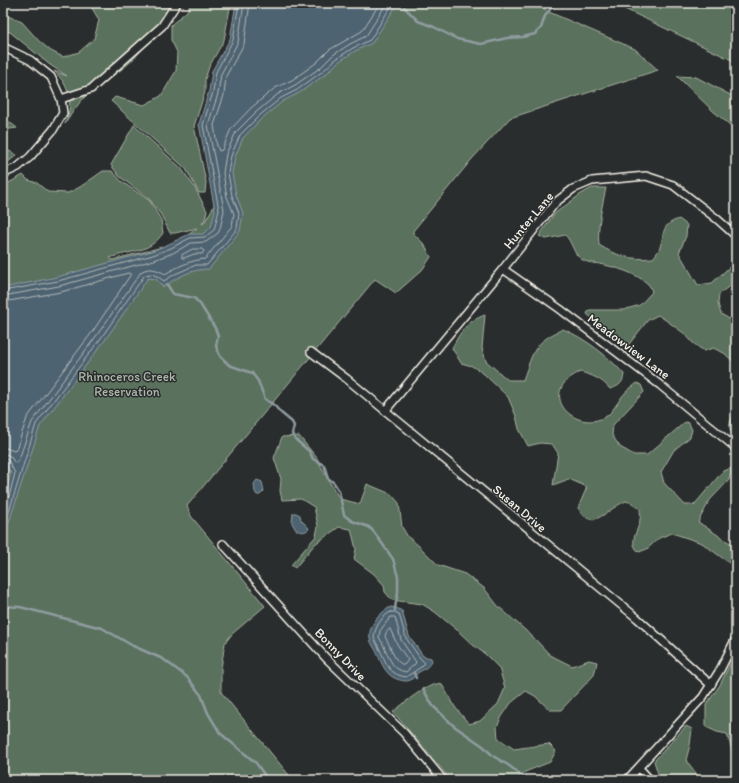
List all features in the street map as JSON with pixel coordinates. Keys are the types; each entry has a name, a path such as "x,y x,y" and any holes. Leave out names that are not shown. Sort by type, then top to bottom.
{"street":[{"path":"61,99 91,89 162,26 177,3"},
{"path":"3,47 30,60 51,77 61,99 63,113 53,130 30,157 18,167 3,174"},
{"name":"Hunter Lane","path":"385,411 503,269 556,202 573,189 592,181 646,176 673,185 717,219 736,236"},
{"name":"Meadowview Lane","path":"503,269 560,309 660,385 736,448"},
{"name":"Susan Drive","path":"311,352 347,379 637,618 711,685"},
{"name":"Bonny Drive","path":"223,544 326,658 404,733 443,780"},
{"path":"628,780 694,708 711,685 736,638"},
{"path":"639,768 650,780"}],"green space":[{"path":"89,3 176,3 141,51 124,68 102,82 89,93 65,124 68,117 70,102 69,96 64,83 54,71 67,76 50,65 10,32 3,31 3,14 22,22 39,41 51,51 63,57 79,52 94,39 99,20"},
{"path":"191,3 231,3 224,40 209,67 205,79 205,92 194,126 206,182 205,193 199,193 186,169 111,101 115,97 144,105 161,96 176,71 177,52 171,40 171,25 187,11"},
{"name":"Rhinoceros Creek Reservation","path":"265,3 536,3 549,12 635,49 658,70 510,118 472,159 413,231 413,233 424,244 431,257 422,270 396,293 375,279 187,506 191,516 265,606 232,634 225,643 221,668 221,692 293,780 3,780 3,186 23,175 28,180 37,183 48,192 68,193 80,187 103,171 112,171 122,182 150,201 161,220 163,233 152,245 110,258 112,260 178,243 197,228 170,233 161,215 150,200 119,176 111,165 134,125 181,168 195,188 207,211 202,224 204,223 219,197"},
{"path":"612,3 736,3 736,62"},
{"path":"677,76 696,77 736,98 736,130 713,111"},
{"path":"3,117 17,128 3,130"},
{"path":"3,148 17,155 3,166"},
{"path":"592,188 606,188 600,216 599,245 606,249 625,257 653,258 660,248 666,226 679,219 687,225 686,236 679,253 698,285 712,283 736,261 736,281 719,294 718,304 721,314 736,323 736,364 724,353 713,348 704,351 693,343 685,334 658,315 648,320 626,348 587,314 589,310 623,310 640,305 652,292 648,284 638,277 625,271 581,259 565,235 546,239 539,236 554,214 581,194"},
{"path":"485,315 482,348 486,361 508,380 523,380 536,348 540,343 563,329 596,348 611,360 624,374 623,380 620,384 610,389 596,378 580,372 567,380 561,390 560,400 564,408 572,416 582,420 593,421 605,417 610,413 628,390 637,383 641,385 644,392 613,425 612,435 620,447 634,455 647,455 685,422 689,423 692,430 690,437 674,450 661,472 664,483 685,505 694,505 723,471 732,468 729,480 710,500 698,522 736,547 736,568 702,543 672,533 659,538 647,549 639,552 634,544 634,540 639,523 640,509 632,503 626,501 593,520 584,516 578,508 587,487 569,479 553,485 558,453 552,444 540,443 528,446 519,429 516,416 508,397 484,374 472,366 461,363 452,348 458,337 469,324"},
{"path":"736,408 736,438 731,431 730,424"},
{"path":"299,436 317,458 340,499 360,504 367,484 391,494 399,503 402,527 408,537 438,565 465,574 484,588 498,606 534,638 550,655 572,666 589,660 597,662 594,675 561,710 550,710 535,696 526,691 511,703 501,718 497,727 498,738 514,749 549,744 556,751 550,762 525,772 516,780 451,780 393,712 428,687 441,683 455,707 469,724 480,721 498,704 505,688 499,668 485,654 435,612 422,604 392,600 385,592 384,585 374,574 354,559 356,549 351,529 339,527 315,544 295,568 291,565 316,536 318,526 314,507 301,499 282,500 280,491 281,479 274,458 282,437"},
{"path":"736,651 736,763 727,734 717,732 706,727 706,705 720,685"},
{"path":"686,726 692,729 686,760 699,777 704,780 660,780 654,761"}],"water":[{"path":"236,3 398,3 372,43 355,51 338,62 326,74 299,93 283,101 261,119 243,138 235,157 232,173 236,195 243,213 240,231 209,269 196,270 185,274 163,287 156,279 148,278 105,340 40,426 9,522 3,548 3,502 11,473 3,460 3,288 57,277 152,251 189,234 203,234 211,227 215,211 199,124 209,91 212,71 230,39"},
{"path":"257,480 262,482 264,491 260,495 257,495 255,492 254,484"},
{"path":"293,513 300,515 301,520 309,529 302,532 296,530 292,523"},
{"path":"391,607 402,611 409,636 423,656 431,658 432,661 426,668 409,681 403,681 395,678 388,673 370,639 371,630 376,620 383,612"}],"waterway":[{"path":"404,7 418,21 434,27 457,39 481,44 535,34 541,28 545,16 552,7 558,3"},
{"path":"167,284 173,294 194,298 200,304 215,328 218,336 216,346 220,356 229,365 252,373 258,381 265,399 292,422 294,426 292,434 296,440 309,451 313,459 324,465 328,478 334,483 339,491 344,515 352,521 369,527 393,559 398,577 398,592 395,610"},
{"path":"3,606 20,607 102,628 133,646 163,659 187,677 201,695 208,713 220,733 256,763 268,780"},
{"path":"414,673 416,678"},
{"path":"423,689 433,706 454,726 483,746 493,756 528,780"}]}
